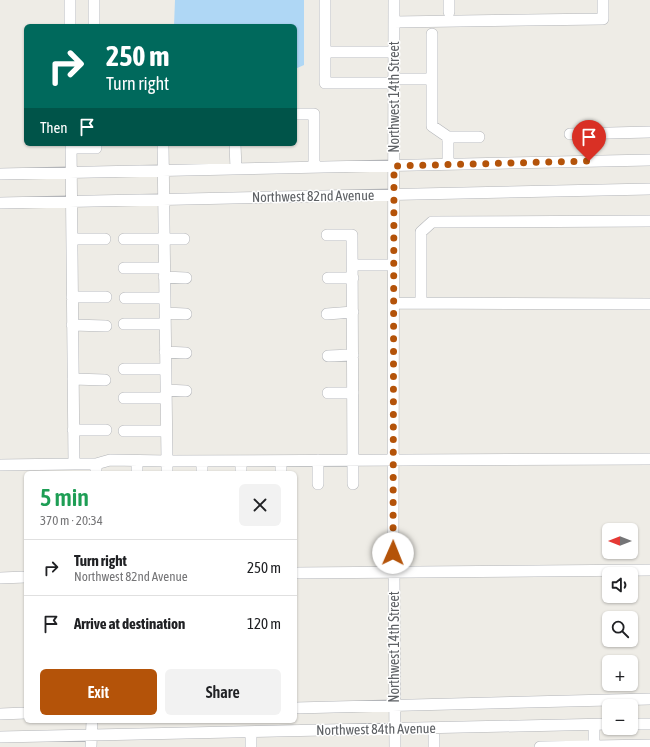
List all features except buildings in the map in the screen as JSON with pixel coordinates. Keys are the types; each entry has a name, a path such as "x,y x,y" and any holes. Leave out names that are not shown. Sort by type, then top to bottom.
{"street":[{"path":"70,0 70,24"},
{"path":"94,0 94,24"},
{"path":"325,0 325,83 432,79"},
{"name":"Northwest 14th Street","path":"393,553 395,194 393,81 394,0"},
{"path":"449,0 450,12"},
{"path":"394,22 603,19 603,0"},
{"path":"432,34 432,126 448,137 479,137"},
{"path":"325,52 393,52"},
{"path":"297,114 314,114 314,167"},
{"path":"570,134 650,132"},
{"path":"448,137 448,164"},
{"path":"74,464 71,146 96,148 96,146"},
{"path":"163,146 167,471"},
{"path":"235,146 236,169"},
{"name":"Northwest 82nd Avenue","path":"0,174 650,160"},
{"name":"Northwest 82nd Avenue","path":"0,204 650,189"},
{"path":"421,303 421,232 432,222 650,221"},
{"path":"327,234 352,235 353,484"},
{"path":"72,239 105,239"},
{"path":"124,239 184,239"},
{"path":"353,265 394,265"},
{"path":"124,268 164,273 186,278"},
{"path":"328,278 353,278"},
{"path":"72,297 106,297"},
{"path":"125,298 165,298"},
{"path":"394,303 650,304"},
{"path":"327,314 353,312"},
{"path":"124,324 165,319 186,314"},
{"path":"72,325 106,326"},
{"path":"165,352 186,353"},
{"path":"328,356 353,356"},
{"path":"124,369 166,369"},
{"path":"73,380 105,380"},
{"path":"124,398 186,391"},
{"path":"328,393 353,393"},
{"path":"73,430 106,430"},
{"path":"124,431 166,431"},
{"path":"0,465 36,469 74,464 96,469 110,460 281,461 650,459"},
{"path":"318,460 318,484"},
{"path":"137,461 137,471"},
{"path":"202,461 202,471"},
{"path":"241,461 241,471"},
{"path":"281,461 281,471"},
{"path":"297,573 650,570"},
{"name":"Northwest 14th Street","path":"394,571 395,747"},
{"path":"0,578 24,577"},
{"path":"297,708 650,699"},
{"path":"0,714 24,713"},
{"path":"91,747 92,723"},
{"path":"594,724 594,746"},
{"name":"Northwest 84th Avenue","path":"0,737 602,724"},
{"path":"638,724 650,724"},
{"path":"434,728 434,747"},
{"path":"251,732 251,747"},
{"path":"540,747 650,745"}],"water":[{"path":"175,0 304,0 304,65 297,68 297,24 174,24"}],"route":[{"path":"393,553 394,166 589,161"}]}
